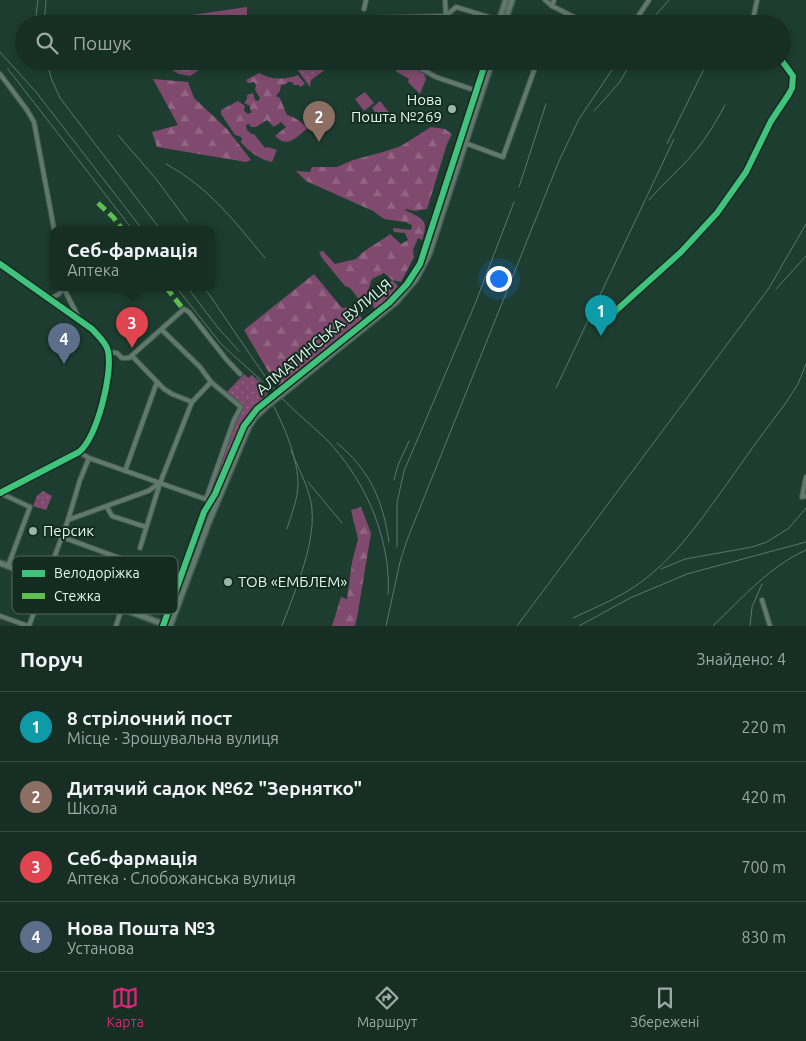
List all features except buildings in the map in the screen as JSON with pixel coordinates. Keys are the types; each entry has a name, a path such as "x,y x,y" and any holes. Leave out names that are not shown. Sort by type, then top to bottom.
{"street":[{"path":"364,9 366,0"},
{"path":"446,0 446,15"},
{"path":"502,15 506,0"},
{"path":"504,15 512,0"},
{"path":"545,0 552,6 570,15"},
{"path":"552,6 554,0"},
{"path":"639,15 649,0"},
{"path":"754,15 757,0"},
{"path":"447,15 456,7 478,15"},
{"path":"423,70 436,77 477,91"},
{"name":"АЛМАТИНСЬКА ВУЛИЦЯ","path":"296,380 383,308 414,274 421,261 483,70"},
{"name":"АЛМАТИНСЬКА ВУЛИЦЯ","path":"178,591 199,525 255,417 267,403 385,312 416,279 428,254 489,70"},
{"path":"465,143 503,157 533,70"},
{"path":"600,325 700,233 738,184 746,172 771,120 792,88 793,76 789,70"},
{"path":"0,74 34,122 53,226"},
{"path":"0,264 100,337 108,352 109,373 108,384 89,442 79,452 0,493"},
{"path":"50,299 61,291"},
{"path":"65,291 81,322"},
{"path":"108,352 117,353 126,359 132,356 182,310 187,309 240,374"},
{"path":"140,548 160,483 192,402 211,382 200,367 162,330"},
{"path":"132,356 157,382 172,394 192,402"},
{"path":"125,471 157,382"},
{"name":"АЛМАТИНСЬКА ВУЛИЦЯ","path":"211,382 241,407 234,420 211,501"},
{"path":"79,452 88,458 211,501"},
{"path":"55,556 88,458"},
{"path":"804,496 806,477"},
{"path":"68,520 148,491 160,483"},
{"path":"0,493 30,507 8,566"},
{"path":"107,506 112,516 146,527"},
{"path":"62,537 114,556"},
{"path":"0,563 12,567"},
{"path":"762,600 770,626"},
{"path":"0,616 28,626 33,614"},
{"path":"116,626 120,614"},
{"path":"138,614 167,625"}],"green space":[{"path":"247,7 247,15 192,15"},
{"path":"172,70 199,70 190,76 179,74"},
{"path":"325,70 311,80 310,87 298,71"},
{"path":"395,70 417,70 424,74 426,79 420,94 408,82 409,79"},
{"path":"259,73 278,78 298,75 305,84 300,87 292,82 288,82 281,85 280,91 276,96 280,98 287,115 295,118 308,128 296,138 284,142 275,136 286,127 281,122 274,127 267,120 256,127 251,127 249,124 246,125 247,130 254,134 265,148 277,150 272,162 255,155 247,149 241,142 242,138 235,135 221,114 221,110 238,101 245,106 244,111 248,114 252,112 250,106 244,103 247,95 253,93 255,100 258,101 260,98 255,90 256,85 254,82 248,83 246,80"},
{"path":"153,79 188,82 194,98 227,129 251,160 246,162 157,147 152,132 178,125"},
{"path":"365,92 374,103 364,111 355,99"},
{"path":"380,101 391,115 382,121 372,108"},
{"path":"431,127 445,129 452,134 447,144 427,209 405,210 420,217 424,223 425,228 422,240 418,238 413,250 414,257 401,282 392,280 384,273 372,279 365,299 361,302 350,288 345,286 319,252 323,251 335,264 356,259 390,234 401,244 408,240 405,233 394,232 393,228 411,230 412,225 384,219 373,211 306,181 296,171 310,172 312,167 337,167 353,160 401,146"},
{"path":"314,274 342,308 354,307 363,320 280,386 268,371 244,330"},
{"path":"392,280 398,286 386,301 375,309 370,303"},
{"path":"244,374 248,378 252,375 259,382 268,398 247,418 213,492 209,496 237,418 243,408 242,405 226,393"},
{"path":"43,491 52,496 46,510 33,506 37,496"},
{"path":"361,507 371,533 357,618 355,626 332,626 341,597 347,599 352,562 358,539 351,510"}],"tram line":[{"path":"503,15 507,0"},
{"path":"178,591 206,515 250,419 258,410 386,308 414,276 425,254 485,70"},
{"path":"165,626 169,614"}],"railway":[{"path":"36,15 38,0"},
{"path":"45,15 46,0"},
{"path":"656,15 669,0"},
{"path":"0,52 15,69"},
{"path":"8,69 130,226"},
{"path":"16,70 36,92 140,226"},
{"path":"49,70 60,98 158,226"},
{"path":"386,626 400,562 407,540 559,161 579,119 612,70"},
{"path":"594,111 619,83 627,70"},
{"path":"667,144 704,70"},
{"path":"519,187 546,104"},
{"path":"649,200 698,148 725,105"},
{"path":"118,135 156,179 188,222"},
{"path":"556,388 674,139"},
{"path":"166,164 182,173 220,206 265,258"},
{"path":"397,547 397,503 404,471 475,304 514,202"},
{"path":"517,626 769,288 806,224"},
{"path":"776,289 806,256"},
{"path":"179,291 222,345 263,382"},
{"path":"190,291 219,329 239,351"},
{"path":"207,291 273,388 328,441 350,468 359,483 374,513 384,546 388,571 388,594"},
{"path":"573,618 632,588 650,575 672,554 702,519 785,404 798,384 806,364"},
{"path":"257,378 278,415 290,443 297,471 297,495 287,529"},
{"path":"394,480 398,465 409,441"},
{"path":"337,443 358,464 373,487 383,513 389,542"},
{"path":"282,626 304,565 312,517 311,502 307,489 291,451"},
{"path":"308,482 342,523"},
{"path":"661,569 685,559 752,547 767,542 789,528 806,508"},
{"path":"579,626 630,598 687,574 806,542"},
{"path":"713,626 768,574 806,550"},
{"path":"750,626 752,607 762,584"}],"marked path":[{"path":"98,203 120,226"},
{"path":"169,291 183,309"}],"cycle path":[{"path":"178,584 204,512 215,494 244,426 257,409 389,303 407,284 420,264 483,70"},
{"path":"600,325 681,252 717,213 746,172 771,121 789,94 792,88 793,76 789,70"},
{"path":"0,264 92,329 106,345 109,361 106,389 102,404 86,444 79,452 0,493"},
{"path":"163,626 167,614"}],"place":[{"name":"Нова Пошта №269","path":"452,109"},
{"name":"Дитячий садок №62 \"Зернятко\"","path":"319,142"},
{"name":"8 стрілочний пост","path":"601,336"},
{"name":"Себ-фармація","path":"132,348"},
{"name":"Нова Пошта №3","path":"64,364"},
{"name":"Персик","path":"33,531"},
{"name":"ТОВ «ЕМБЛЕМ»","path":"228,582"}]}
